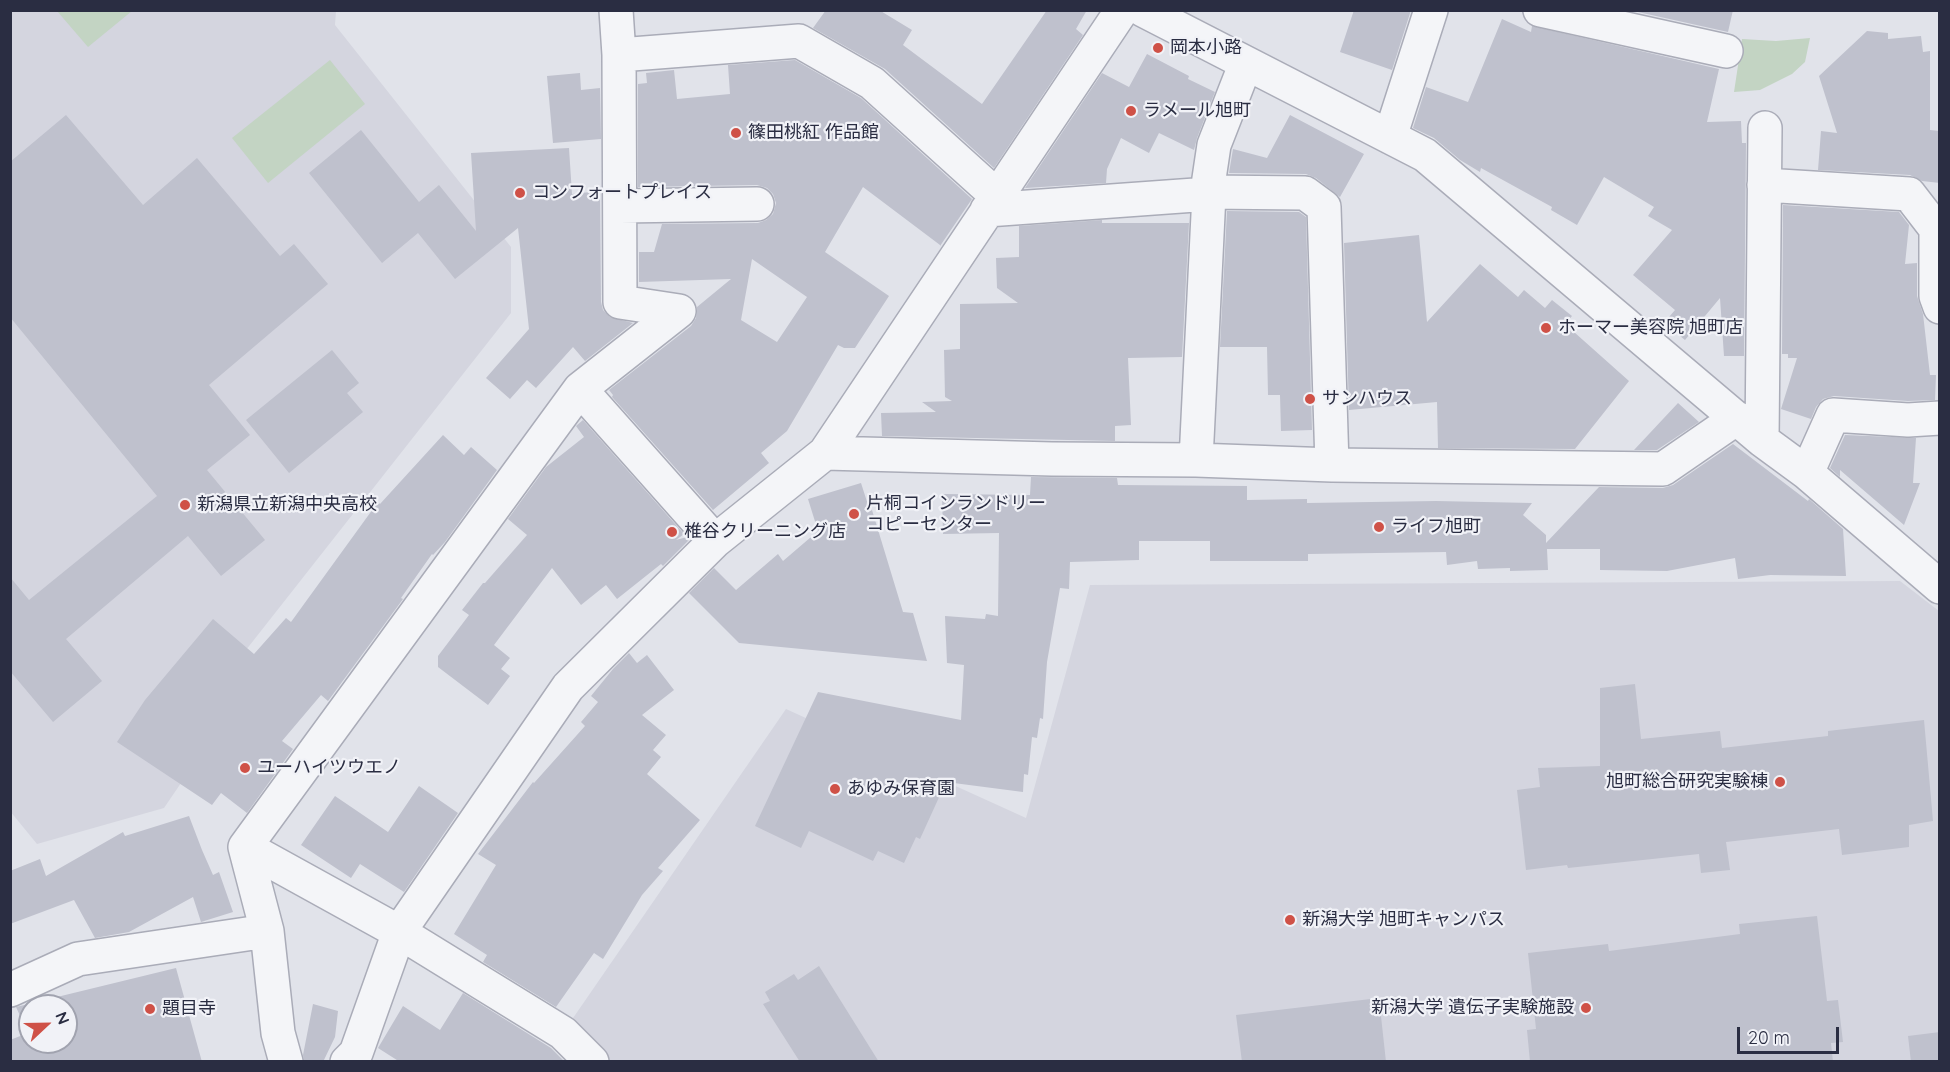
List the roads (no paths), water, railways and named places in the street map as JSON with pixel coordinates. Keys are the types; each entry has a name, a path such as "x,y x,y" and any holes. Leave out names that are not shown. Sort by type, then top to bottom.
{"street":[{"path":"245,847 580,389 679,311 620,302 619,55 616,10"},
{"path":"358,1059 399,932 568,687 715,541 825,453 1122,10"},
{"path":"1143,10 1425,155 1762,440 1807,473 1937,583"},
{"path":"1390,137 1431,10"},
{"path":"1540,10 1726,51"},
{"path":"619,55 799,41 872,83 992,203 1208,193 1305,193 1324,207 1332,465"},
{"path":"1196,460 1208,193 1214,145 1246,63"},
{"path":"1762,440 1765,128"},
{"path":"1764,185 1909,194 1936,230 1936,296 1940,307"},
{"path":"620,206 757,204"},
{"path":"580,389 715,541"},
{"path":"1807,473 1833,415 1908,420 1940,418"},
{"path":"825,453 1332,465 1663,469 1737,418"},
{"path":"245,847 267,931 278,1034 286,1062"},
{"path":"245,847 399,932 563,1033 592,1062"},
{"path":"10,990 78,959 267,931"}],"place":[{"name":"岡本小路","path":"1158,48"},
{"name":"ラメール旭町","path":"1131,111"},
{"name":"篠田桃紅 作品館","path":"736,133"},
{"name":"コンフォートプレイス","path":"520,193"},
{"name":"ホーマー美容院 旭町店","path":"1546,328"},
{"name":"サンハウス","path":"1310,399"},
{"name":"新潟県立新潟中央高校","path":"185,505"},
{"name":"片桐コインランドリー コピーセンター","path":"854,514"},
{"name":"ライフ旭町","path":"1379,527"},
{"name":"椎谷クリーニング店","path":"672,532"},
{"name":"ユーハイツウエノ","path":"245,768"},
{"name":"旭町総合研究実験棟","path":"1780,782"},
{"name":"あゆみ保育園","path":"835,789"},
{"name":"新潟大学 旭町キャンパス","path":"1290,920"},
{"name":"新潟大学 遺伝子実験施設","path":"1586,1008"},
{"name":"題目寺","path":"150,1009"}]}
